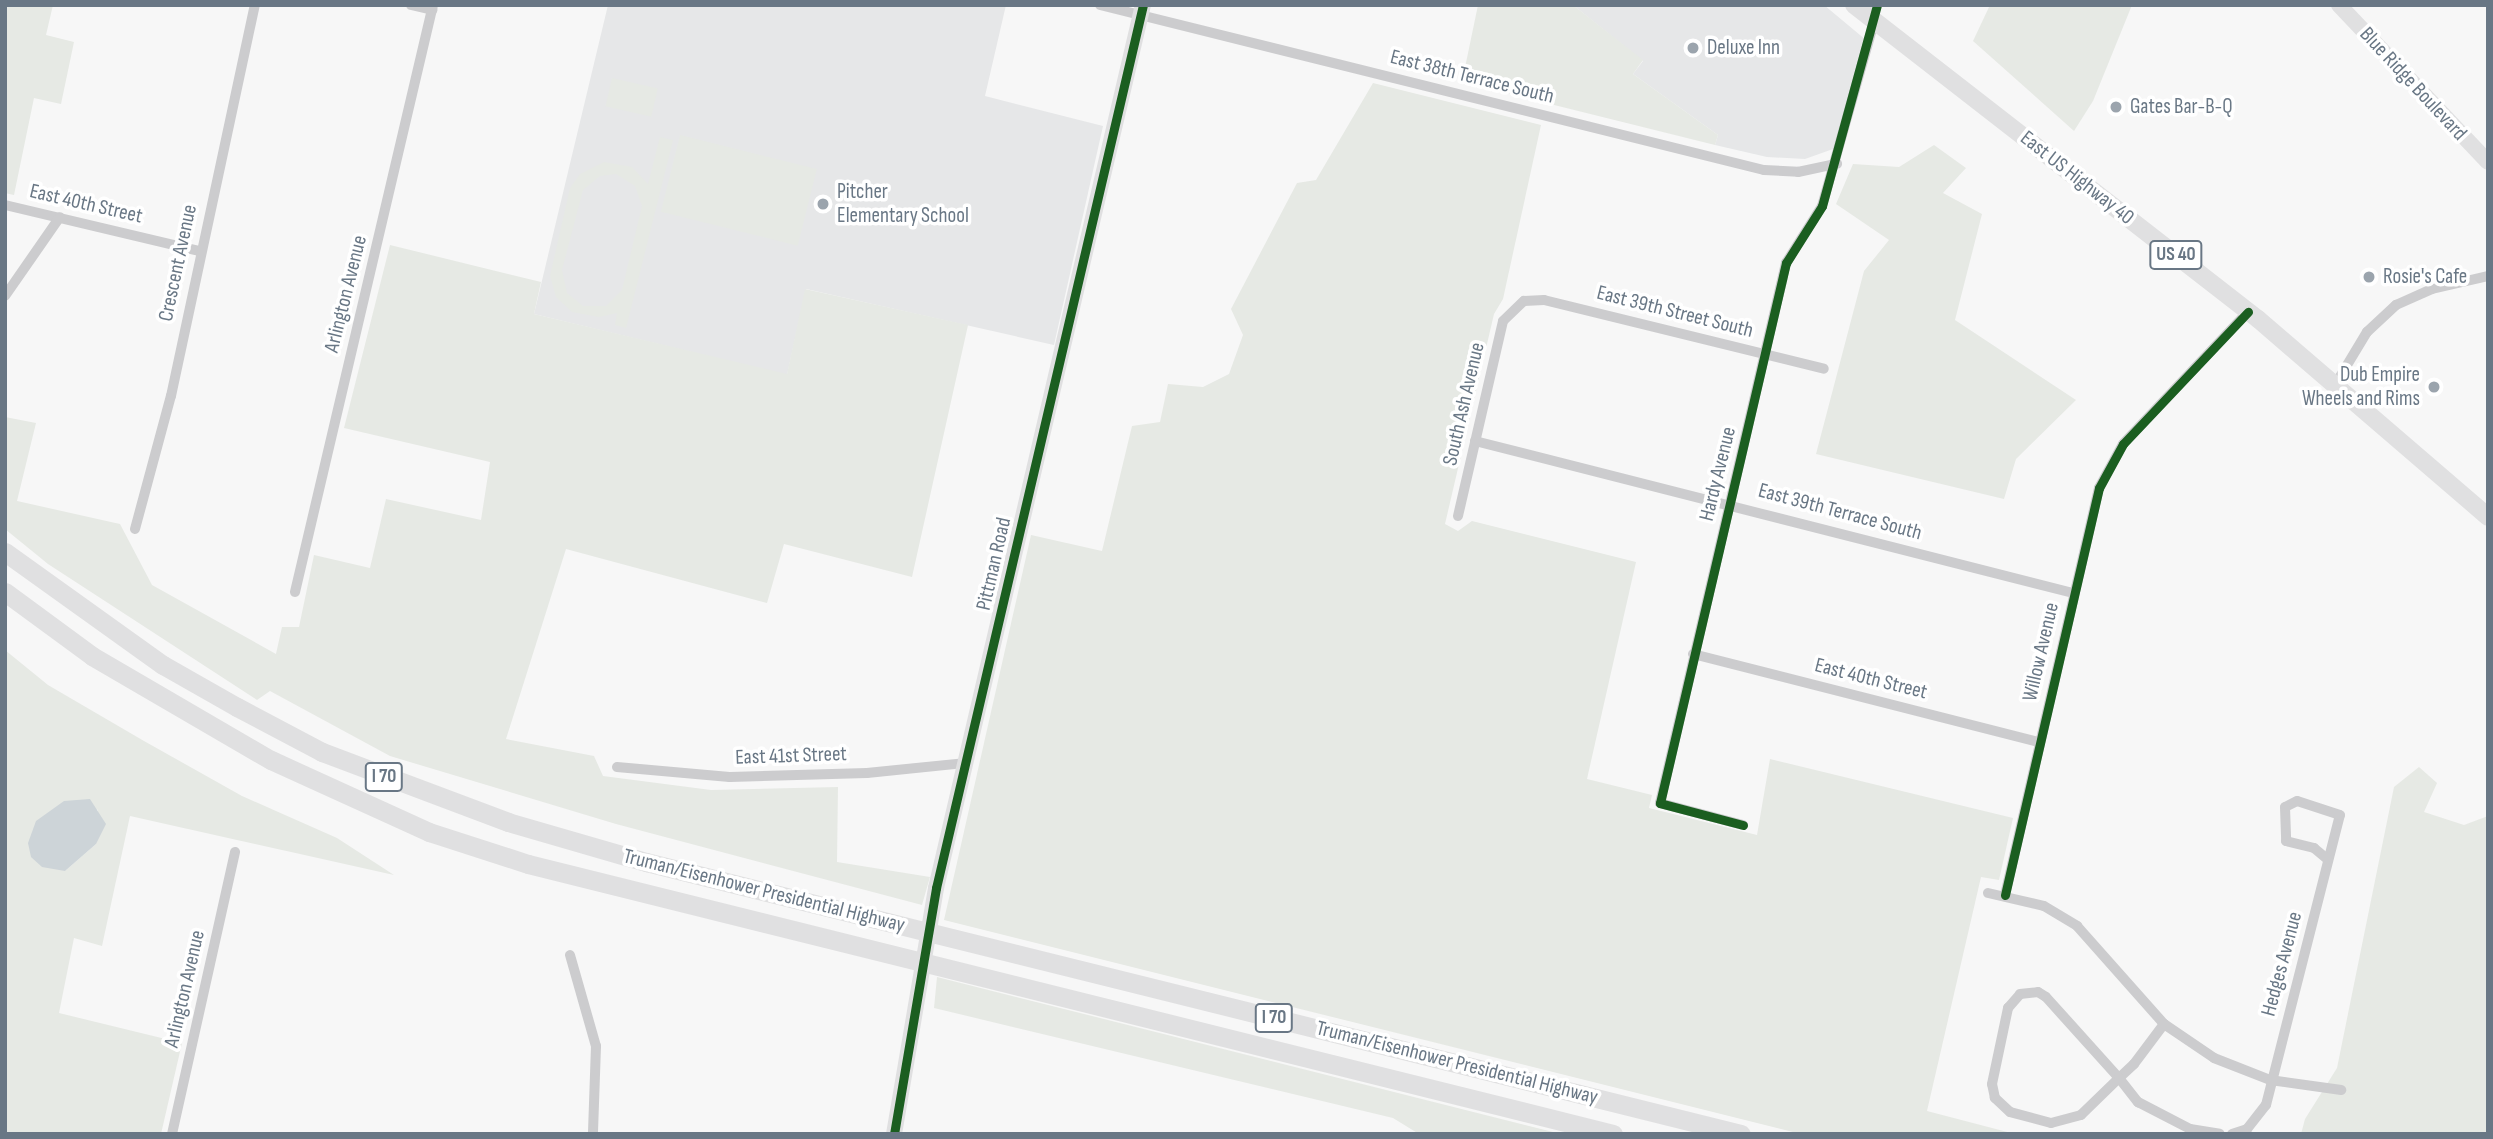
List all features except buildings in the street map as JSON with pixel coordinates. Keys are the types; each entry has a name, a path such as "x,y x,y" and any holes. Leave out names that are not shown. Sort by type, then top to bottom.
{"highway":[{"name":"Truman/Eisenhower Presidential Highway","path":"5,552 163,665 249,714 322,752 508,822 646,862 1741,1134"},
{"name":"Truman/Eisenhower Presidential Highway","path":"5,592 92,656 271,760 429,832 528,864 1613,1134"}],"main road":[{"name":"East US Highway 40","path":"1854,5 1875,13 2248,312 2488,517"}],"street":[{"name":"Crescent Avenue","path":"135,528 171,396 199,251 255,5"},
{"path":"411,5 433,8"},
{"name":"East 38th Terrace South","path":"1100,5 1142,10 1765,170 1798,172 1837,164"},
{"name":"Blue Ridge Boulevard","path":"2339,5 2488,162"},
{"name":"Arlington Avenue","path":"295,592 433,8"},
{"name":"Pittman Road","path":"894,1134 920,995 936,888 1142,10"},
{"name":"Hardy Avenue","path":"1743,825 1660,803 1786,264 1822,206 1837,164 1875,13"},
{"name":"East 40th Street","path":"5,205 199,251"},
{"path":"5,296 61,217"},
{"path":"2335,385 2367,332 2396,305 2432,289 2488,276"},
{"name":"East 39th Street South","path":"1516,306 1544,300 1824,369"},
{"name":"South Ash Avenue","path":"1458,516 1503,321 1516,306"},
{"name":"Willow Avenue","path":"2005,895 2099,488 2123,444 2248,312"},
{"name":"East 39th Terrace South","path":"1475,441 1728,503 2073,593"},
{"name":"East 40th Street","path":"1693,654 2039,742"},
{"name":"East 41st Street","path":"617,767 730,777 867,773 965,763"},
{"name":"Hedges Avenue","path":"2270,1080 2314,922 2326,858 2340,815 2297,801 2285,807 2286,841 2314,848 2326,858"},
{"name":"Arlington Avenue","path":"172,1134 235,852"},
{"path":"1988,893 2044,906 2077,926 2164,1024 2214,1058 2270,1080 2342,1090"},
{"path":"570,955 585,995 596,1046 593,1134"},
{"path":"2164,1024 2119,1078 2081,1115 2065,1122 2010,1112 1996,1101 1992,1084 2008,1008 2020,994 2029,991 2046,997 2119,1078 2153,1114 2190,1129 2220,1134"},
{"path":"2232,1134 2259,1118 2270,1080"}],"shaded area":[{"path":"5,5 53,5 46,35 74,42 61,104 34,98 14,195 5,193"},
{"name":"Pitcher Elementary School","path":"608,5 1006,5 985,96 1103,126 1054,345 806,289 787,375 534,314"},
{"path":"1478,5 1573,5 1643,60 1633,74 1718,135 1715,145 1462,82"},
{"path":"1573,5 1824,5 1866,40 1833,149 1805,159 1767,157 1715,145 1718,135 1633,74 1643,61"},
{"path":"1990,5 2132,5 2093,101 2074,131 1973,41"},
{"path":"612,78 658,89 651,117 605,106"},
{"path":"1373,83 1541,125 1503,299 1494,314 1445,524 1458,531 1472,521 1636,562 1587,779 1652,795 1649,808 1757,835 1770,759 2013,818 1999,880 1981,877 1927,1111 2015,1134 1801,1134 944,920 1031,535 1102,551 1132,426 1160,422 1168,384 1203,387 1229,374 1243,335 1231,309 1297,183 1316,180"},
{"path":"680,135 817,169 798,246 661,212"},
{"path":"660,137 673,140 626,328 615,325 617,313 599,317 572,312 556,297 550,276 570,188 580,174 604,162 632,167 648,184","holes":["616,174 635,186 642,206 622,290 606,306 583,306 567,293 562,270 583,190 600,176"]},
{"path":"1934,145 1966,168 1943,193 1982,214 1955,320 2076,400 2016,459 2004,499 1816,454 1864,271 1889,240 1836,204 1853,164 1899,167"},
{"path":"390,245 541,282 534,314 787,374 805,289 968,325 912,577 784,544 767,603 566,549 506,739 594,756 603,776 711,790 838,787 837,862 930,877 922,905 616,824 390,756 270,691 257,700 48,564 5,529 5,417 36,423 17,501 120,524 152,585 276,654 282,627 299,627 314,555 370,568 386,499 481,520 490,462 344,428"},
{"path":"5,650 48,685 144,741 242,796 337,838 394,875 130,816 102,946 74,938 59,1013 182,1043 161,1134 5,1134","holes":["98,809 96,844 65,871"]},
{"path":"2419,767 2437,783 2424,812 2464,825 2488,816 2488,1134 2301,1134 2305,1119 2337,1068 2394,787"},
{"path":"90,799 106,824 96,844 65,871 42,867 31,857 28,843 36,821 64,801"},
{"path":"937,977 1561,1134 1419,1134 1393,1118 934,1008"}],"cycle path":[{"path":"894,1134 936,888 1143,5"},
{"path":"1743,825 1660,803 1786,263 1822,206 1877,5"},
{"path":"2005,895 2099,488 2123,444 2248,312"}],"place":[{"name":"Deluxe Inn","path":"1693,48"},
{"name":"Gates Bar-B-Q","path":"2116,107"},
{"name":"Pitcher Elementary School","path":"823,204"},
{"name":"Rosie's Cafe","path":"2369,277"},
{"name":"Dub Empire Wheels and Rims","path":"2434,387"}]}
